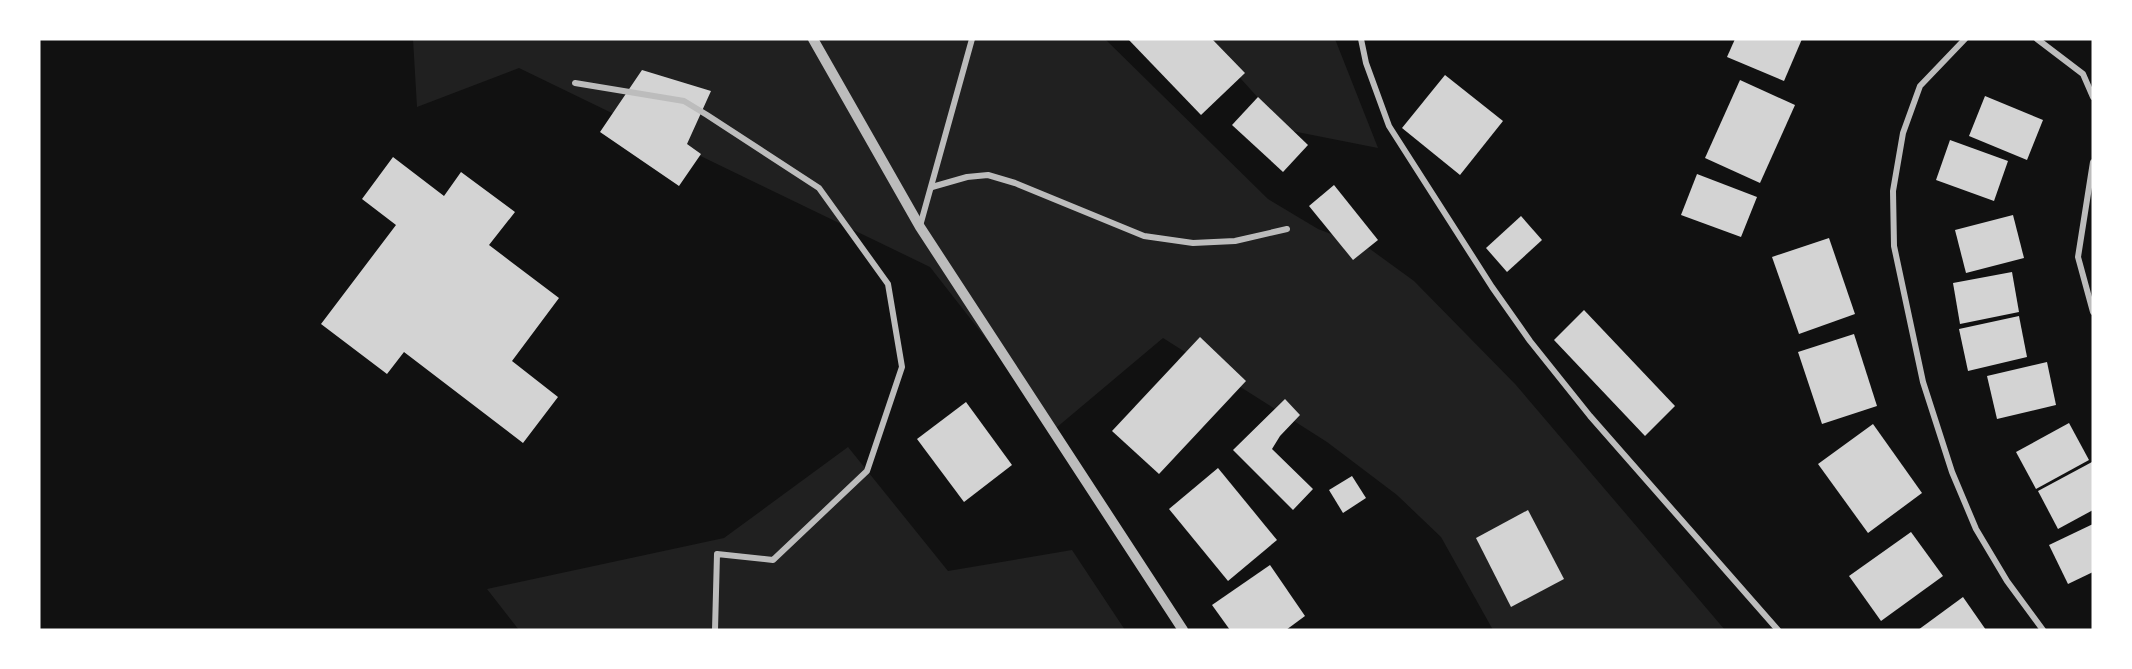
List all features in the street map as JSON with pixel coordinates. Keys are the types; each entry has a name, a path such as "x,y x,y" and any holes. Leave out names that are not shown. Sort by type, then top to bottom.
{"street":[{"path":"813,39 920,227 1074,459 1183,630"},
{"path":"920,227 972,39"},
{"path":"1361,39 1366,63 1389,126 1492,287 1530,341 1590,416 1778,630"},
{"path":"1965,39 1920,86 1903,133 1893,191 1894,246 1923,382 1952,472 1976,529 2007,581 2043,630"},
{"path":"2037,39 2082,74 2093,97"},
{"path":"575,83 684,101 707,115 819,188 888,284 902,367 867,471 773,560 717,554 715,630"},
{"path":"2093,162 2078,257 2093,312"},
{"path":"932,187 967,177 988,176 1015,183 1144,236 1193,243 1235,241 1287,229"}],"shaded area":[{"path":"413,39 1105,39 1268,199 1318,229 1370,249 1414,281 1516,385 1725,630 1493,630 1441,537 1397,495 1327,442 1163,338 1056,428 930,267 519,68 417,107"},
{"path":"1205,39 1335,39 1378,148 1287,130"},
{"path":"848,447 948,571 1072,550 1125,630 519,630 487,589 724,538"}],"building":[{"path":"1128,39 1212,39 1245,73 1201,115"},
{"path":"1735,39 1802,39 1784,81 1727,57"},
{"path":"642,70 711,91 687,144 701,154 679,186 600,132"},
{"path":"1445,75 1503,121 1460,175 1402,128"},
{"path":"1740,80 1795,105 1760,183 1705,158"},
{"path":"1985,96 2043,120 2027,160 1969,136"},
{"path":"1258,97 1308,145 1283,172 1232,125"},
{"path":"1950,140 2008,161 1994,201 1936,180"},
{"path":"393,157 444,196 461,172 515,212 489,245 559,298 512,361 558,397 523,443 404,352 387,374 321,324 396,225 362,199"},
{"path":"1697,174 1757,197 1741,237 1681,215"},
{"path":"1334,185 1378,240 1353,260 1309,206"},
{"path":"2013,215 2024,258 1966,273 1955,230"},
{"path":"1521,216 1542,240 1507,272 1486,248"},
{"path":"1829,238 1855,314 1799,334 1772,257"},
{"path":"2012,272 2019,312 1960,324 1953,283"},
{"path":"1584,310 1675,406 1645,436 1554,340"},
{"path":"2019,316 2027,357 1968,371 1959,329"},
{"path":"1854,334 1877,406 1822,424 1798,352"},
{"path":"1200,337 1246,381 1159,474 1112,431"},
{"path":"2047,362 2056,405 1997,419 1987,376"},
{"path":"1285,399 1300,415 1280,436 1272,449 1313,489 1293,510 1233,450"},
{"path":"966,402 1012,465 964,502 917,439"},
{"path":"2069,423 2089,460 2036,489 2016,452"},
{"path":"1873,424 1922,493 1868,533 1818,464"},
{"path":"2092,462 2093,510 2058,529 2038,491"},
{"path":"1218,468 1277,540 1228,581 1169,509"},
{"path":"1352,476 1366,498 1343,513 1329,490"},
{"path":"1528,510 1564,579 1511,607 1476,538"},
{"path":"2093,524 2093,572 2068,584 2049,545"},
{"path":"1911,532 1943,576 1881,621 1849,576"},
{"path":"1270,565 1305,616 1286,630 1230,630 1212,605"},
{"path":"1963,597 1986,630 1918,630"}]}
